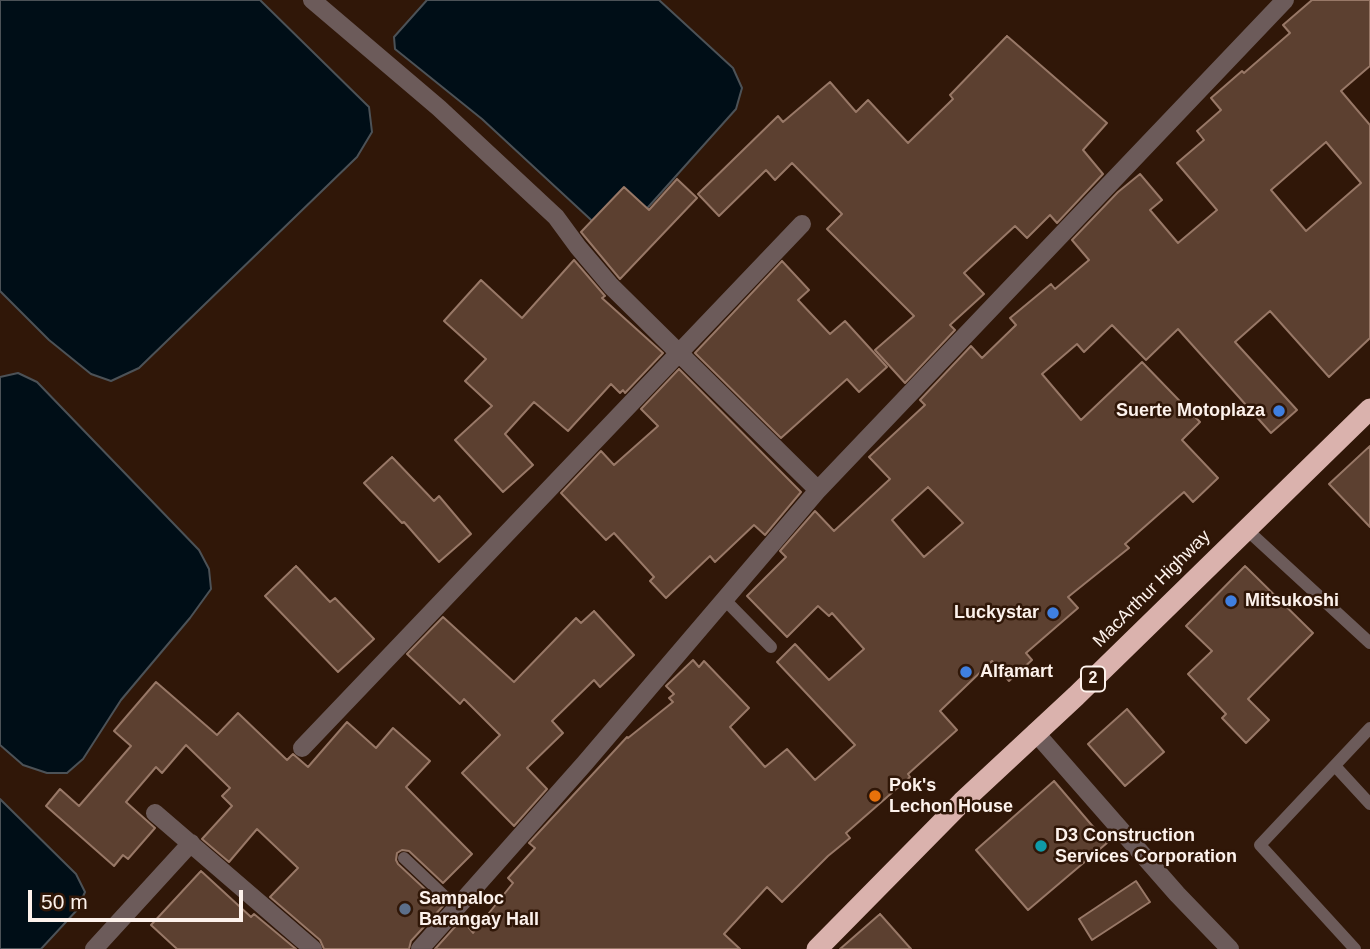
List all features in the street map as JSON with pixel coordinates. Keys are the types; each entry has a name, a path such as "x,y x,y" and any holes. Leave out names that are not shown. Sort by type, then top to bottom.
{"highway":[{"name":"MacArthur Highway","path":"817,949 962,802 1076,696 1370,410"}],"street":[{"path":"312,0 439,108 556,217 611,286 818,490"},
{"path":"420,949 818,490 1285,0"},
{"path":"299,751 802,224"},
{"path":"1035,732 1177,894 1230,949"},
{"path":"155,813 313,949"},
{"path":"93,949 191,843"}],"lane":[{"path":"1246,528 1370,643"},
{"path":"725,600 771,647"},
{"path":"1355,949 1260,845 1370,728"},
{"path":"1335,766 1370,804"},
{"path":"404,858 457,908"}],"shaded area":[{"path":"0,0 260,0 369,107 372,132 357,157 139,368 111,381 91,374 49,340 0,291"},
{"path":"427,0 659,0 733,68 742,88 736,109 616,243 482,119 395,49 394,37"},
{"path":"18,373 37,382 199,550 209,569 211,589 121,700 83,759 67,773 47,773 23,765 0,745 0,377"},
{"path":"0,799 76,874 85,892 77,910 41,949 0,949"}],"building":[{"path":"1312,0 1370,0 1370,66 1341,91 1370,125 1370,338 1329,377 1270,311 1235,342 1297,410 1271,433 1178,329 1146,360 1112,325 1084,352 1077,344 1042,374 1081,420 1142,362 1200,422 1182,440 1218,478 1193,502 1184,492 1125,544 1129,548 1068,597 1078,608 1026,653 1032,660 1009,681 992,661 940,711 957,730 908,774 910,777 846,833 850,838 782,902 767,887 724,934 740,949 435,949 462,919 473,933 513,883 508,878 535,848 529,843 627,737 673,702 669,698 674,694 666,686 693,660 699,667 704,661 749,708 730,727 765,767 787,749 815,780 855,745 777,662 795,644 829,680 864,649 832,613 829,616 818,606 787,637 747,596 786,557 780,551 815,511 834,531 890,479 869,457 925,405 920,400 971,346 982,358 1016,325 1010,318 1051,284 1055,289 1089,260 1072,240 1118,192 1140,174 1162,200 1150,210 1178,243 1217,210 1177,163 1204,140 1197,131 1221,110 1211,98 1290,33 1283,25","holes":["1326,142 1361,183 1306,231 1271,190","928,487 963,523 924,557 892,520"]},
{"path":"1007,36 1107,123 1083,150 1103,174 1057,223 1050,215 1027,238 1015,226 964,273 984,294 950,325 955,330 905,383 875,350 914,316 827,229 842,214 792,163 775,180 766,170 719,216 698,194 778,116 783,122 830,82 856,112 868,100 908,143 953,99 950,95"},
{"path":"677,179 697,198 620,279 581,232 624,187 649,210"},
{"path":"574,260 605,296 602,298 663,353 625,393 623,390 620,393 611,384 568,431 534,402 505,434 533,465 503,492 455,440 492,406 465,381 486,359 444,321 481,280 522,318"},
{"path":"782,261 809,290 798,300 830,334 845,321 887,367 859,392 847,379 781,438 695,353"},
{"path":"679,369 801,492 765,535 754,525 715,562 710,556 666,598 650,581 654,577 614,533 606,540 561,493 601,451 614,465 658,426 641,409"},
{"path":"1370,446 1370,527 1329,484"},
{"path":"392,457 434,501 439,496 471,534 439,562 404,522 402,523 364,483"},
{"path":"296,566 330,602 335,598 374,639 338,672 265,596"},
{"path":"1245,566 1313,633 1248,699 1269,720 1246,743 1222,718 1226,714 1188,674 1212,651 1186,626"},
{"path":"594,611 634,655 600,687 594,680 552,721 563,733 527,768 547,789 514,826 462,773 500,735 464,699 460,704 407,654 443,617 514,682 576,618 581,623"},
{"path":"156,682 217,735 238,713 287,760 293,754 308,767 347,722 376,748 393,728 430,761 406,787 472,854 443,883 409,851 402,850 397,853 398,864 443,906 411,941 409,949 324,949 320,940 270,897 298,868 257,829 229,862 202,839 232,806 222,796 230,788 186,745 162,773 156,767 126,802 155,828 128,859 123,855 114,866 46,806 60,789 79,806 131,746 114,731"},
{"path":"1127,709 1164,752 1125,786 1088,744"},
{"name":"D3 Construction Services Corporation","path":"1054,781 1107,843 1028,910 976,850"},
{"path":"201,871 251,917 254,914 296,949 177,949 151,925"},
{"path":"1136,881 1150,902 1092,940 1079,919"},
{"path":"880,914 911,949 840,949"}],"place":[{"name":"Suerte Motoplaza","path":"1279,411"},
{"name":"Mitsukoshi","path":"1231,601"},
{"name":"Luckystar","path":"1053,613"},
{"name":"Alfamart","path":"966,672"},
{"name":"Pok's Lechon House","path":"875,796"},
{"name":"D3 Construction Services Corporation","path":"1041,846"},
{"name":"Sampaloc Barangay Hall","path":"405,909"}]}
